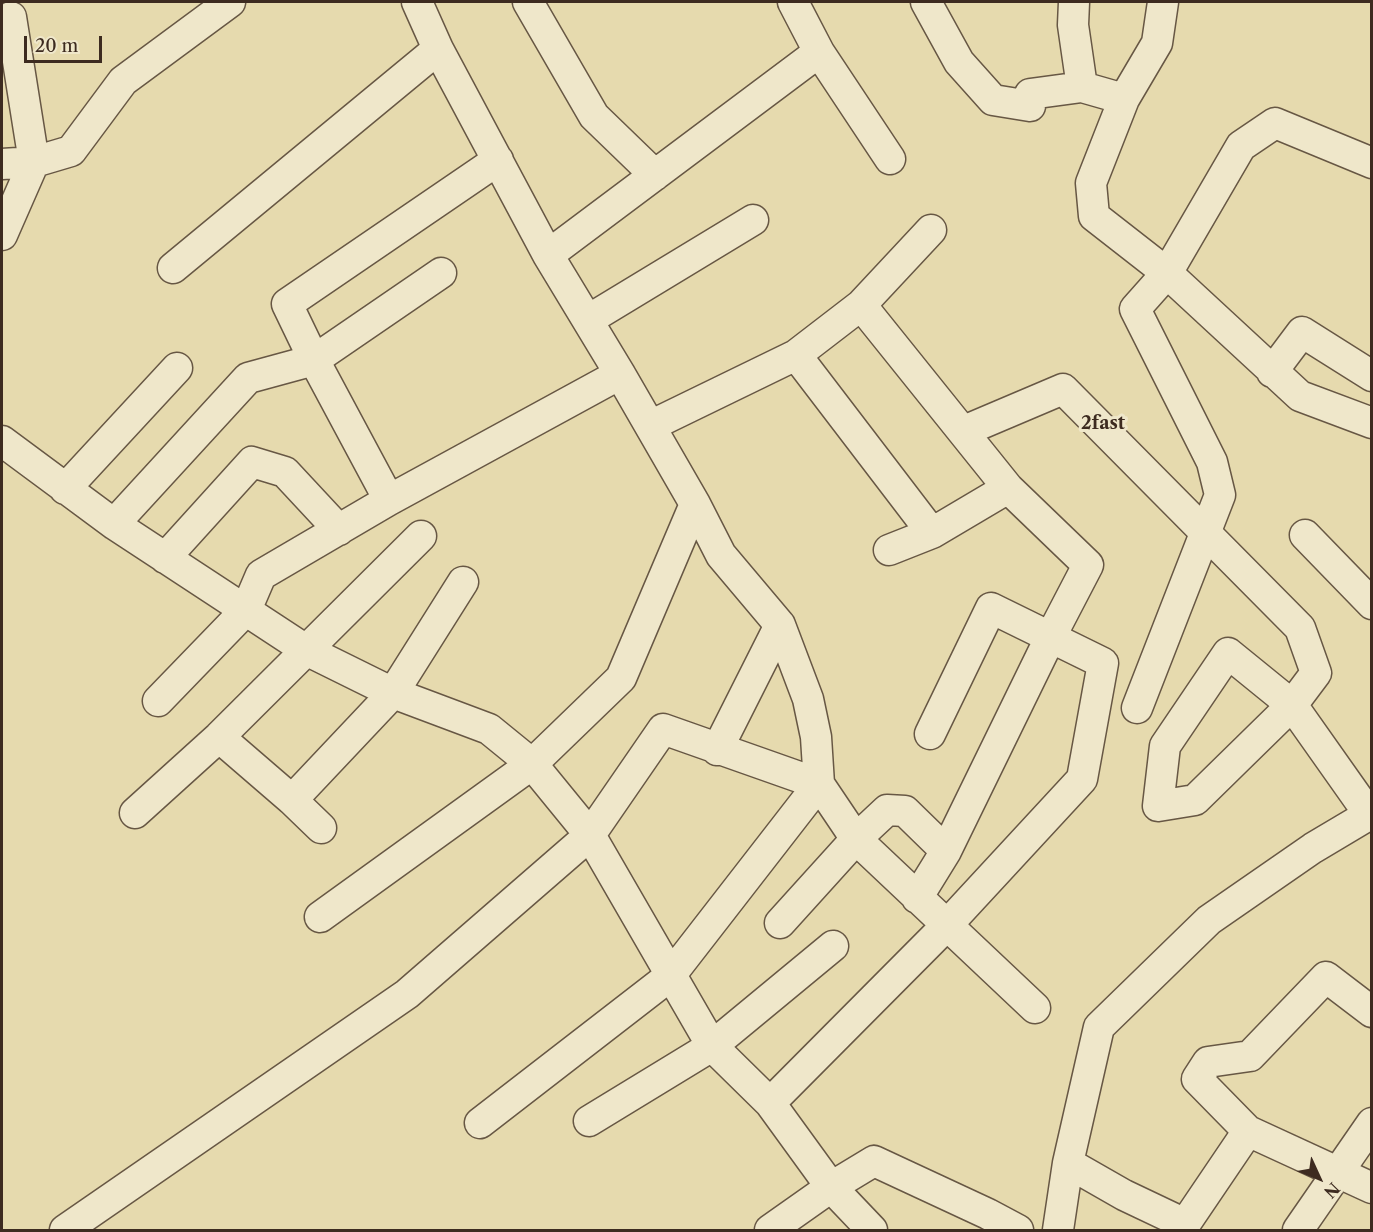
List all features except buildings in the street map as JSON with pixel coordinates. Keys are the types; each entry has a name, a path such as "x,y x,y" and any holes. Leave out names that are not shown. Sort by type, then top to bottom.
{"street":[{"path":"2,164 34,162 71,151 123,81 230,2"},
{"path":"417,2 438,49 548,255 695,504 721,555 780,625 808,699 816,737 819,784 856,839 1035,1008"},
{"path":"528,2 594,116 655,175"},
{"path":"794,2 819,52 890,159"},
{"path":"926,2 959,62 993,100 1030,106 1030,94 1082,87 1124,99"},
{"path":"1074,2 1073,25 1082,87"},
{"path":"1163,2 1157,43 1124,99 1091,183 1094,216 1167,273 1300,396 1371,423"},
{"path":"2,235 34,162 15,12"},
{"path":"173,268 438,49"},
{"path":"548,255 819,52"},
{"path":"1137,708 1220,495 1212,462 1135,309 1167,273 1241,146 1275,123 1371,163"},
{"path":"389,500 314,360 287,304 498,160"},
{"path":"588,320 753,220"},
{"path":"650,426 796,355 861,305 931,230"},
{"path":"114,525 248,378 314,360 441,273"},
{"path":"861,305 1008,488 1088,565 946,851 917,898"},
{"path":"1272,372 1302,332 1371,376"},
{"path":"796,355 932,533"},
{"path":"65,489 177,368"},
{"path":"158,701 246,610 261,574 389,500 620,374"},
{"path":"963,431 1063,389 1300,628 1316,673 1292,705 1195,801 1158,806 1165,746 1228,653 1292,705 1370,813 1313,848 1209,920 1099,1027 1068,1163 1058,1230"},
{"path":"2,441 114,525 306,650 393,693 489,729 532,764 590,835 711,1046 770,1103 831,1187 872,1230"},
{"path":"165,558 252,462 285,472 339,530"},
{"path":"889,550 932,533 1008,488"},
{"path":"320,917 532,764 621,678 695,504"},
{"path":"1305,535 1371,604"},
{"path":"135,813 219,737 422,536"},
{"path":"292,800 393,693 463,582"},
{"path":"770,1103 947,925 1082,779 1103,663 991,608 930,734"},
{"path":"717,750 780,625"},
{"path":"65,1230 406,994 590,835 663,729 717,750 819,784"},
{"path":"219,737 321,828"},
{"path":"480,1123 670,976 819,784"},
{"path":"780,923 856,839 887,810 905,811 946,851"},
{"path":"589,1121 711,1046 832,946"},
{"path":"1371,1012 1326,978 1250,1056 1208,1062 1197,1079 1248,1131 1371,1188"},
{"path":"1298,1230 1371,1123"},
{"path":"1068,1163 1183,1227 1248,1131"},
{"path":"770,1230 873,1161 984,1222 1018,1230"}],"district":[{"name":"2fast","path":"1103,424"}]}
